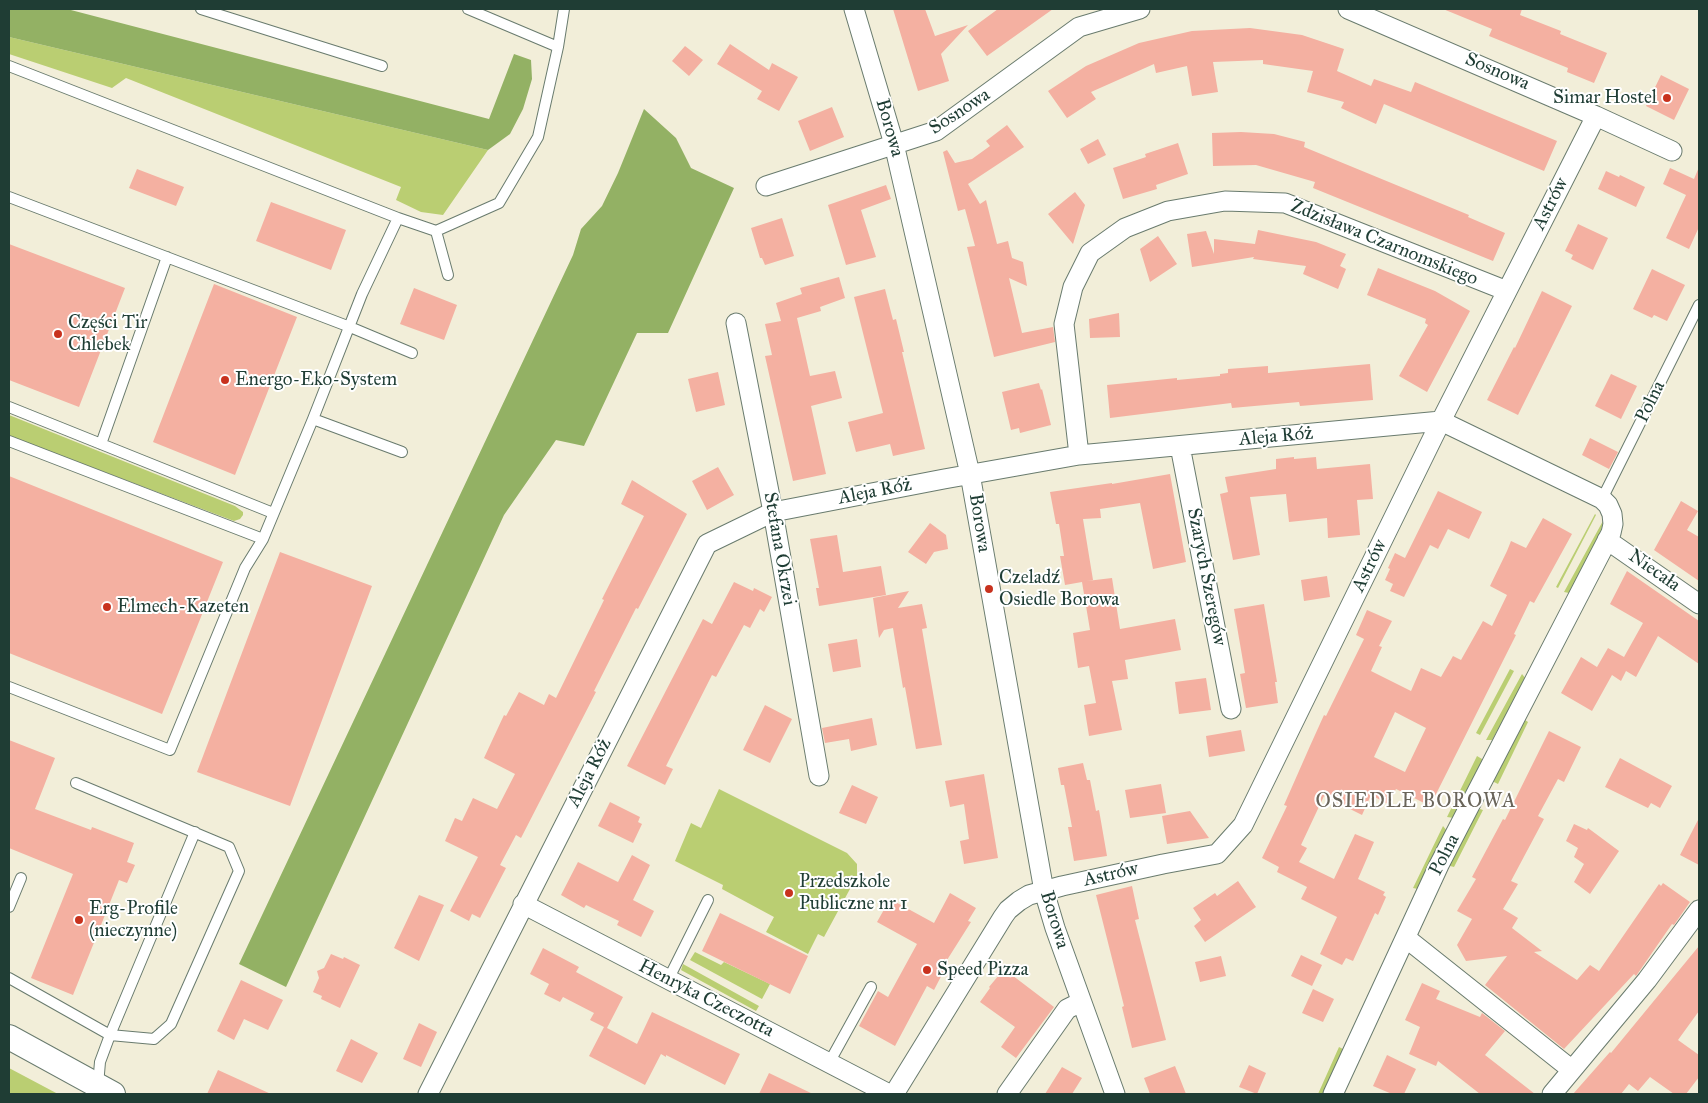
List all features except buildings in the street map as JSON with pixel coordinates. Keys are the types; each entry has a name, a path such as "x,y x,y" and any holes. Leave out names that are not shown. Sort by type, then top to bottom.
{"street":[{"name":"Borowa","path":"854,9 894,144 970,474 1044,891 1055,928 1115,1094"},
{"name":"Sosnowa","path":"766,186 936,131 1079,27 1140,9"},
{"name":"Sosnowa","path":"1348,9 1596,116 1672,151"},
{"name":"Astrów","path":"894,1094 1008,910 1029,895 1163,864 1217,854 1243,825 1441,421 1596,116"},
{"name":"Zdzisława Czarnomskiego","path":"1079,455 1064,324 1073,287 1090,253 1125,228 1168,211 1225,201 1285,203 1507,292"},
{"name":"Stefana Okrzei","path":"736,323 773,512 819,776"},
{"name":"Aleja Róż","path":"428,1094 707,544 773,512 1079,455 1441,421"},
{"path":"1441,421 1602,499 1608,506 1613,524 1607,540"},
{"name":"Szarych Szeregów","path":"1180,446 1231,709"},
{"name":"Niecała","path":"1607,540 1623,549 1699,604"},
{"name":"Polna","path":"1333,1094 1454,835 1607,540"},
{"name":"Henryka Czeczotta","path":"523,904 889,1094"},
{"path":"1552,1094 1647,980 1699,910"},
{"path":"1406,938 1572,1070"},
{"path":"1007,1094 1067,1008 1081,1002"},
{"path":"9,1037 105,1090"}],"lane":[{"path":"201,9 382,66"},
{"path":"468,9 558,46"},
{"path":"9,66 398,218 436,231 499,203 538,137 564,9"},
{"path":"9,197 350,327 412,354"},
{"path":"9,687 170,750 245,568 263,539 274,513 362,294 398,218"},
{"path":"436,231 448,275"},
{"path":"101,444 167,257"},
{"name":"Polna","path":"1602,499 1699,305"},
{"path":"9,407 274,513"},
{"path":"313,419 402,452"},
{"path":"9,441 263,539"},
{"path":"9,978 110,1035 154,1039 171,1024 239,871 230,847 76,783"},
{"path":"105,1090 100,1062 195,832"},
{"path":"9,907 21,878"},
{"path":"668,980 708,900"},
{"path":"830,1063 871,987"}],"green space":[{"path":"9,9 67,9 489,119 514,54 531,60 532,79 523,109 510,134 488,150 9,37"},
{"path":"9,37 488,150 443,215 421,212 396,200 401,187 126,78 112,88 9,54"},
{"path":"644,109 676,138 691,168 734,188 668,333 637,333 584,446 556,440 504,515 286,987 239,964 573,255 581,229 602,206 618,173"},
{"path":"9,415 235,506 243,512 243,515 240,519 234,521 9,436"},
{"path":"1595,514 1558,588 1556,587"},
{"path":"1604,519 1600,534 1569,593 1564,592"},
{"path":"1510,669 1514,671 1480,735 1476,733"},
{"path":"1522,674 1526,679 1492,740 1486,740"},
{"path":"1525,720 1528,722 1498,784 1493,779"},
{"path":"1477,756 1483,762 1454,818 1447,817"},
{"path":"719,789 847,853 857,864 857,876 824,937 818,934 808,954 766,932 774,917 722,889 723,885 675,861 691,823 701,828"},
{"path":"1483,810 1454,867 1450,866 1449,863 1477,811"},
{"path":"1443,826 1447,831 1418,889 1413,888"},
{"path":"695,952 721,965 724,962 770,984 762,999 690,960"},
{"path":"683,964 759,1006 756,1011 681,970"},
{"path":"1339,1047 1343,1049 1343,1053 1324,1094 1318,1094"},
{"path":"9,1068 58,1094 9,1094"}],"place":[{"name":"Simar Hostel","path":"1667,98"},
{"name":"Części Tir Chlebek","path":"58,334"},
{"name":"Energo-Eko-System","path":"225,380"},
{"name":"Czeladź Osiedle Borowa","path":"989,589"},
{"name":"Elmech-Kazeten","path":"107,607"},
{"name":"Przedszkole Publiczne nr 1","path":"789,893"},
{"name":"Erg-Profile (nieczynne)","path":"79,920"},
{"name":"Speed Pizza","path":"927,970"}],"district":[{"name":"OSIEDLE BOROWA","path":"1416,802"}]}
